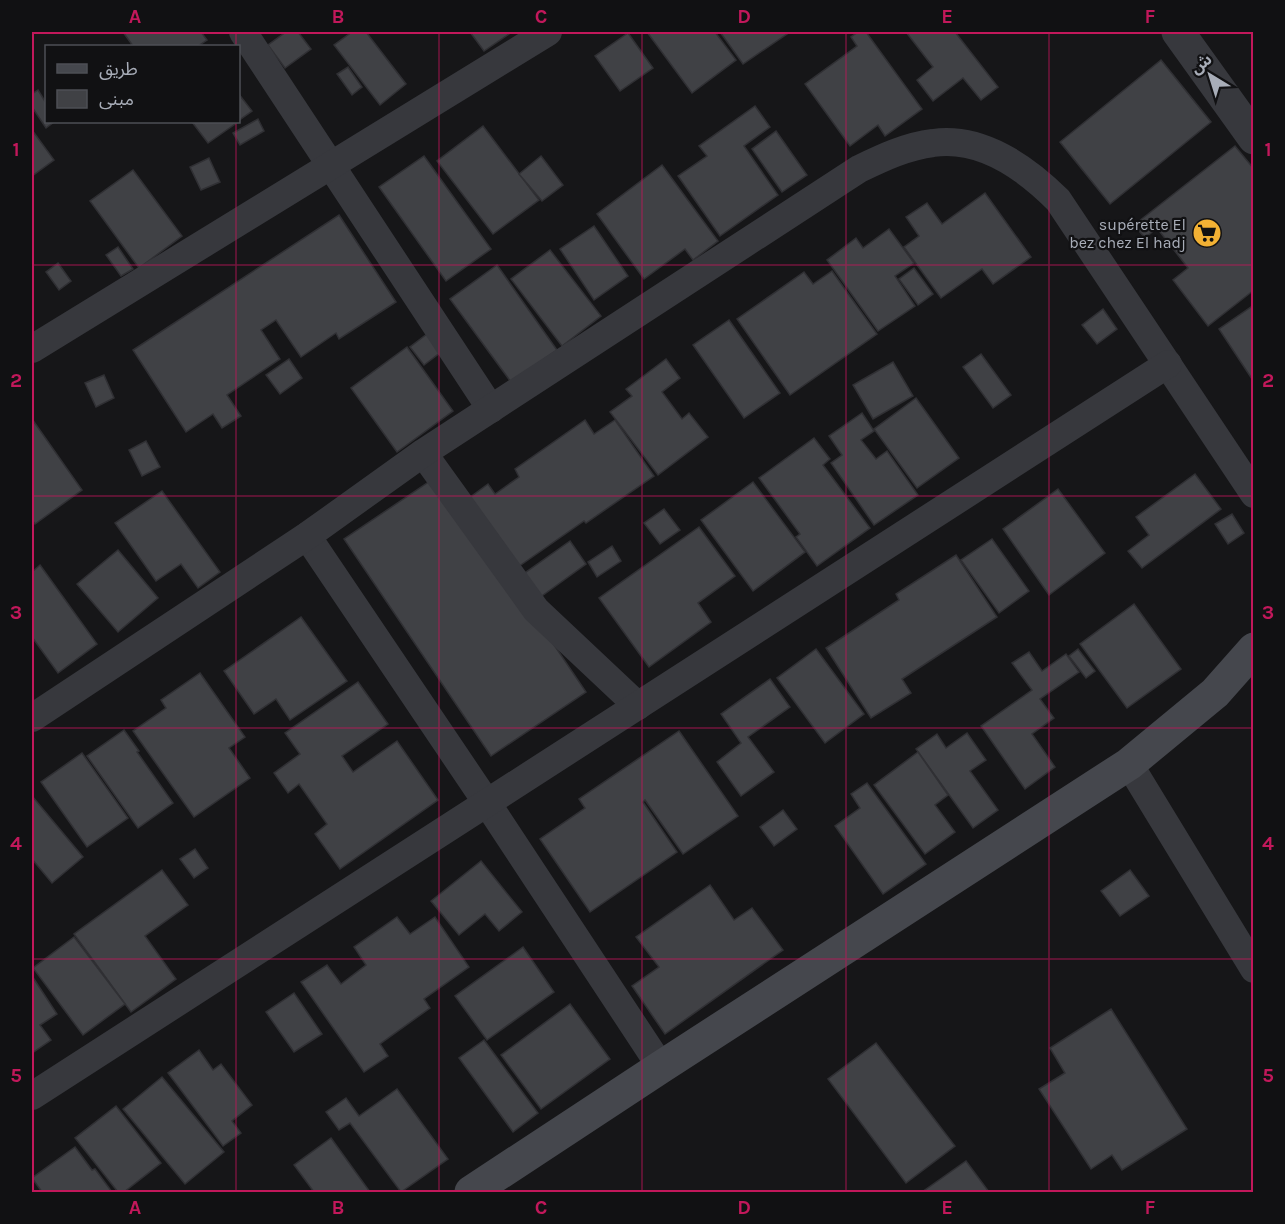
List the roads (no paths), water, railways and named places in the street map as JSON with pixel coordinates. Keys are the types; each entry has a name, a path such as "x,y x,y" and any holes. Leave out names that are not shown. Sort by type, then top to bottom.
{"main road":[{"path":"471,1192 661,1066 1129,764 1215,693 1254,649"}],"street":[{"path":"243,32 491,409"},
{"path":"32,349 548,32"},
{"path":"1186,34 1254,138"},
{"path":"32,718 307,536 423,453 859,169 886,157 933,143 955,143 987,150 1014,163 1039,181 1058,200 1254,494"},
{"path":"32,1096 1168,364"},
{"path":"423,453 536,610 638,706"},
{"path":"307,536 661,1066"},
{"path":"1129,764 1254,969"}],"place":[{"name":"supérette El bez chez El hadj","path":"1207,233"}]}
